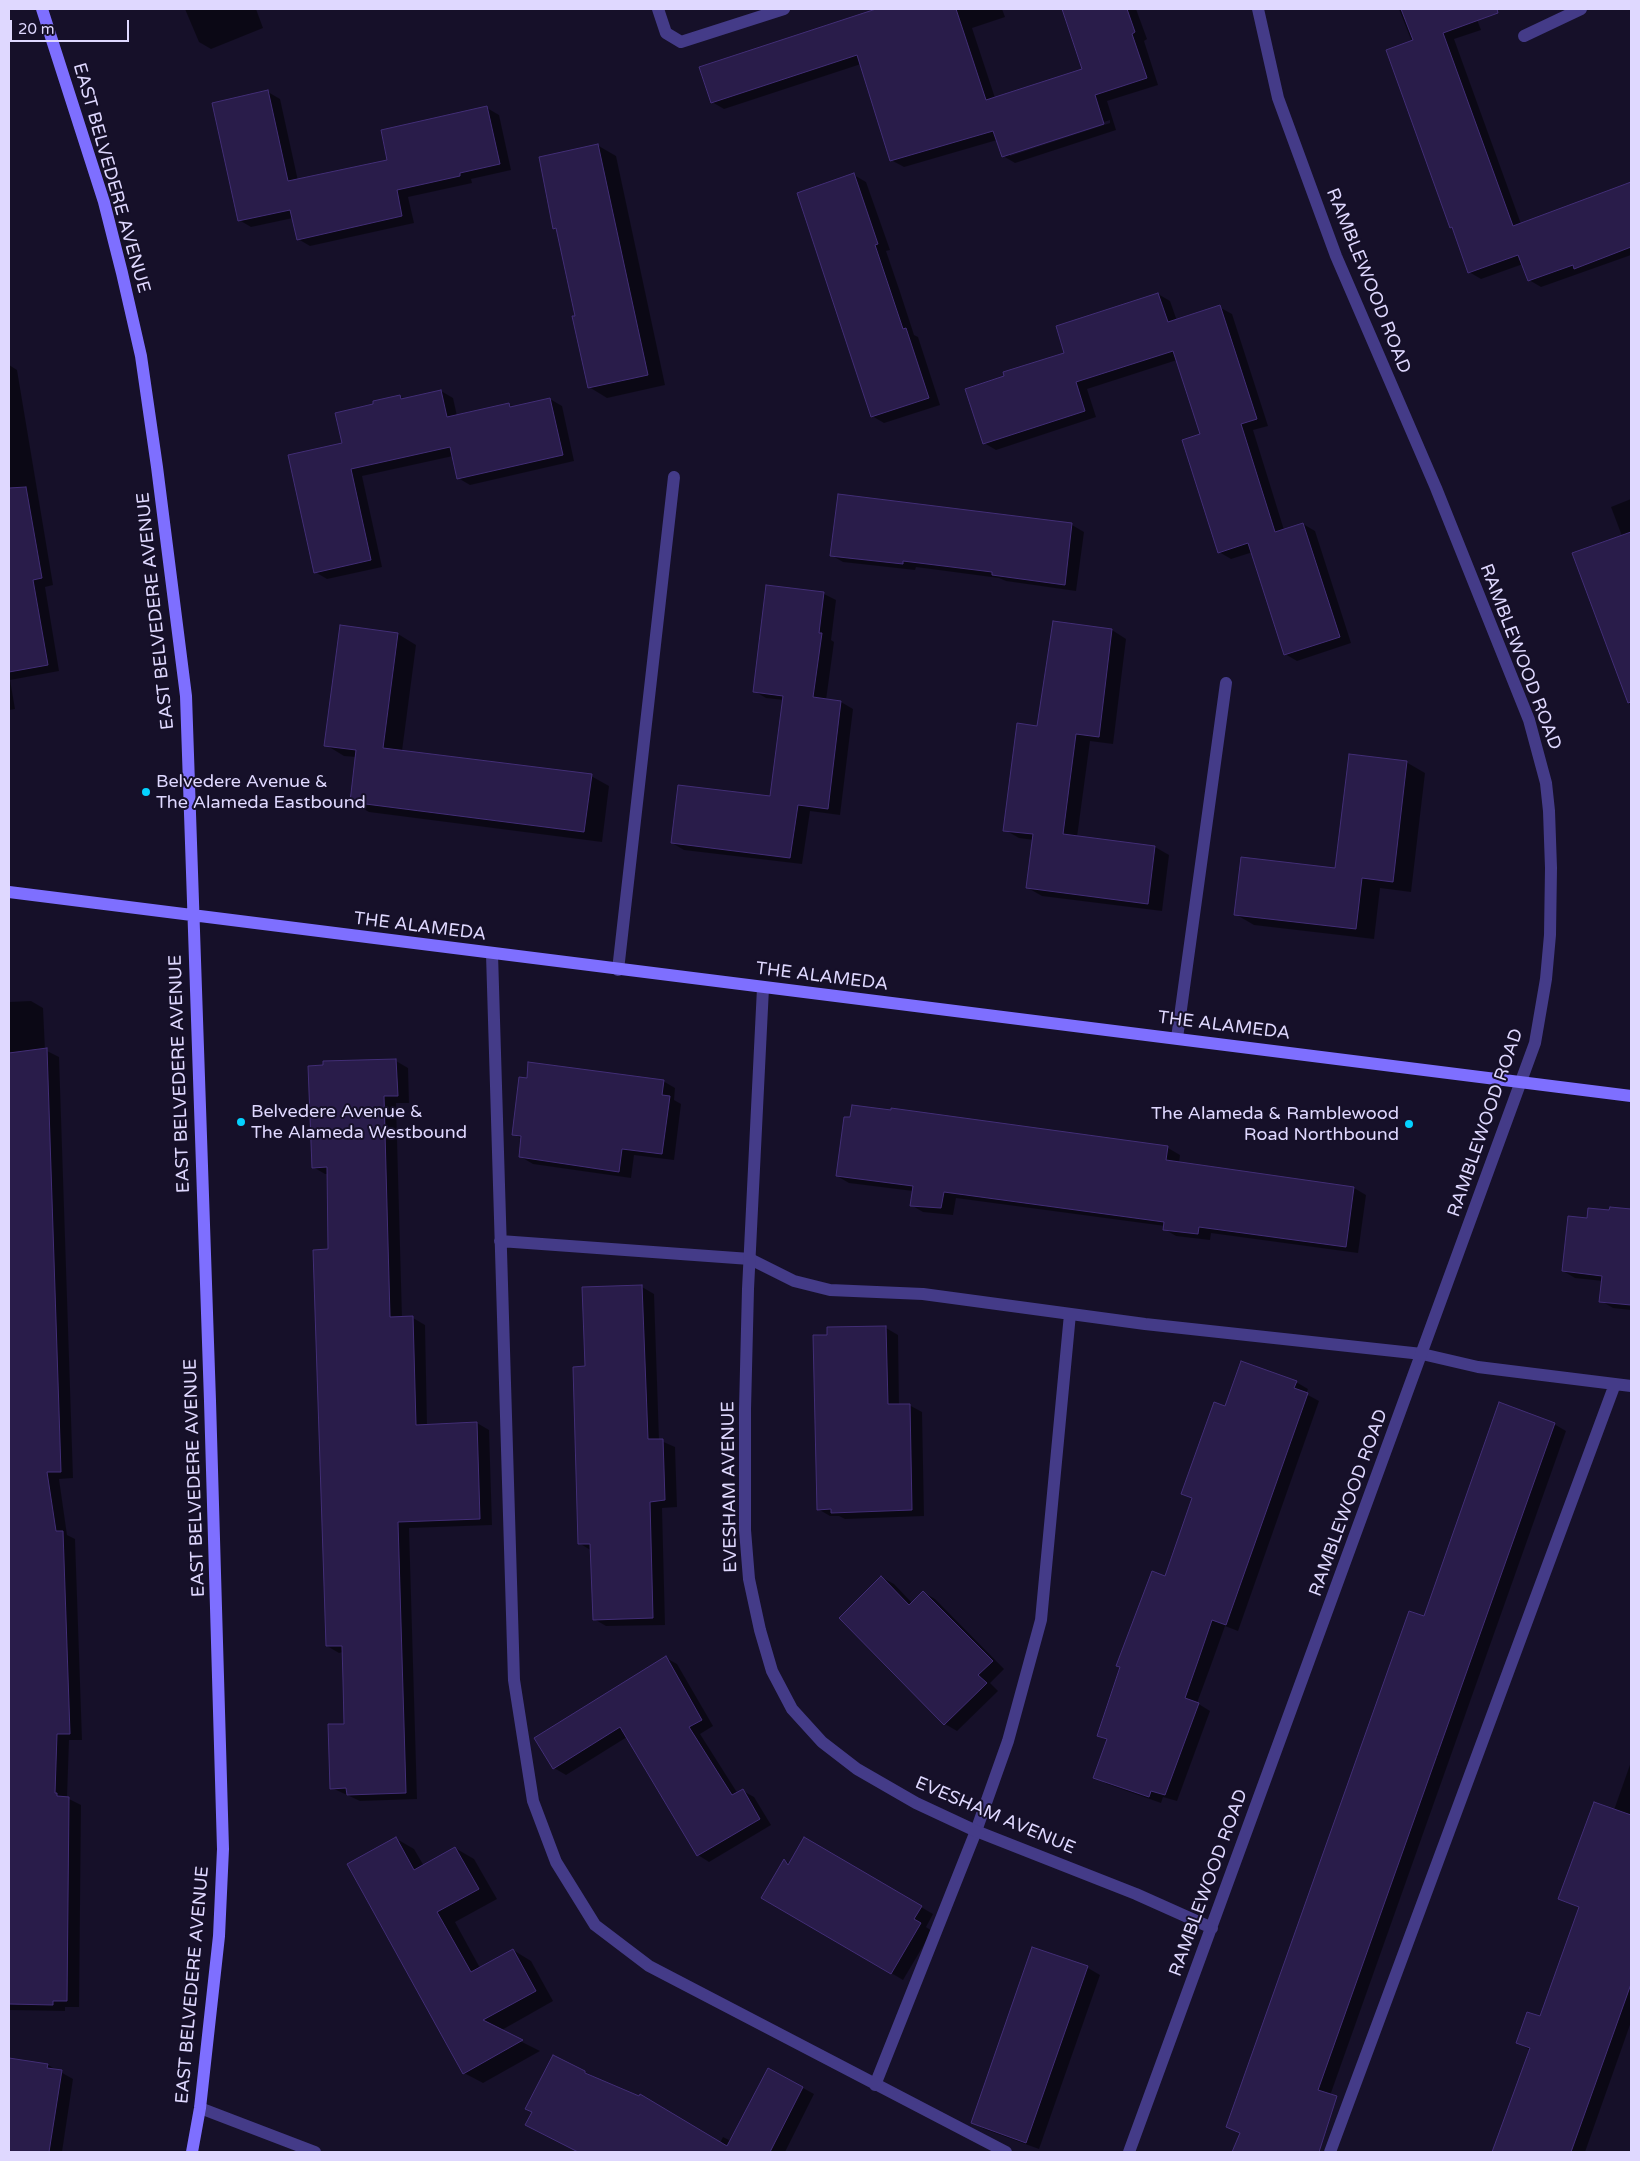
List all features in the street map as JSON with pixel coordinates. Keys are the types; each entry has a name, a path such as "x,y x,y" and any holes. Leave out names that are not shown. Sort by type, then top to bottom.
{"main road":[{"name":"EAST BELVEDERE AVENUE","path":"42,9 104,202 141,356 186,696 223,1849 219,1936 200,2108 192,2152"},
{"name":"THE ALAMEDA","path":"9,892 1631,1096"}],"street":[{"path":"658,9 666,33 681,42 784,9"},
{"name":"RAMBLEWOOD ROAD","path":"1128,2152 1522,1081 1535,1043 1540,1017 1550,935 1552,868 1549,811 1546,783 1529,720 1439,497 1336,256 1278,98 1258,9"},
{"path":"1524,36 1581,9"},
{"path":"618,970 674,477"},
{"path":"1177,1038 1226,683"},
{"path":"492,954 514,1680 533,1801 556,1862 595,1925 649,1966 1006,2152"},
{"name":"EVESHAM AVENUE","path":"764,988 750,1259 745,1409 744,1530 749,1580 760,1630 772,1671 792,1709 822,1742 857,1769 874,1779 916,1803 976,1831 1136,1894 1212,1928"},
{"path":"500,1241 750,1259 794,1281 830,1290 923,1294 1145,1324 1422,1354 1478,1367 1631,1386"},
{"path":"875,2085 976,1831 1008,1741 1041,1620 1070,1314"},
{"path":"1330,2152 1615,1384"},
{"path":"200,2108 315,2152"}],"building":[{"path":"876,9 956,9 986,100 1082,69 1062,9 1127,9 1135,32 1132,34 1147,78 1095,95 1104,124 1002,157 993,131 890,161 857,55 711,103 699,67"},
{"path":"1401,9 1497,9 1498,13 1443,33 1513,226 1631,182 1631,247 1574,269 1573,265 1528,281 1518,255 1468,273 1386,50 1413,40"},
{"path":"268,90 288,181 387,160 381,130 487,106 500,164 460,173 460,176 397,190 402,216 297,240 290,210 238,221 212,103"},
{"path":"598,144 648,375 588,388 572,316 575,316 556,228 553,229 539,157"},
{"path":"854,173 878,244 875,245 903,329 906,328 929,398 871,417 797,193"},
{"path":"1158,293 1168,322 1220,305 1257,419 1241,424 1275,532 1303,523 1340,637 1284,655 1248,543 1218,553 1182,440 1200,434 1173,351 1076,382 1085,411 983,444 965,389 1004,376 1003,372 1064,353 1056,326"},
{"path":"441,390 447,417 509,403 510,407 550,398 563,455 457,479 450,447 351,469 371,560 314,573 288,455 342,443 335,413 400,395 401,399"},
{"path":"26,487 42,578 33,580 48,665 9,672 9,488"},
{"path":"838,494 1072,523 1065,585 992,575 992,572 903,561 903,564 830,556"},
{"path":"1631,532 1631,702 1628,703 1572,553"},
{"path":"766,585 824,592 819,633 822,633 813,697 841,701 828,809 798,805 790,858 671,843 678,785 770,796 783,696 753,692"},
{"path":"1053,621 1112,629 1099,737 1076,734 1063,834 1155,846 1148,904 1026,888 1033,834 1003,831 1017,723 1037,726"},
{"path":"340,625 398,633 383,748 592,774 584,832 350,802 356,750 324,746"},
{"path":"1349,754 1407,761 1393,882 1362,878 1356,929 1234,915 1241,857 1335,868"},
{"path":"47,1048 61,1472 47,1472 56,1531 63,1531 70,1734 57,1734 55,1793 57,1793 57,1796 69,1797 67,2001 53,2001 53,2005 9,2004 9,1053"},
{"path":"396,1059 398,1096 384,1096 390,1317 413,1316 416,1425 477,1422 480,1519 398,1522 406,1793 347,1795 346,1788 330,1789 328,1724 344,1724 342,1646 326,1646 313,1250 328,1249 327,1167 312,1168 308,1066 323,1065 323,1061"},
{"path":"528,1062 664,1080 662,1095 670,1096 662,1154 622,1149 619,1172 519,1157 521,1136 512,1135 519,1077 527,1078"},
{"path":"852,1105 891,1110 891,1108 1168,1146 1166,1160 1354,1187 1346,1247 1199,1227 1198,1234 1163,1230 1164,1222 944,1192 941,1208 910,1206 913,1186 836,1176 844,1117 850,1117"},
{"path":"1610,1207 1631,1209 1631,1305 1599,1302 1602,1276 1562,1271 1568,1216 1587,1218 1588,1208 1609,1210"},
{"path":"642,1285 648,1439 663,1439 665,1500 650,1502 653,1618 593,1620 590,1544 578,1544 573,1367 585,1366 582,1287"},
{"path":"886,1326 888,1404 910,1404 912,1510 831,1513 831,1509 817,1510 813,1335 827,1335 827,1327"},
{"path":"1241,1361 1297,1381 1294,1388 1308,1393 1226,1625 1212,1620 1185,1698 1199,1703 1165,1795 1151,1791 1149,1797 1093,1778 1107,1739 1097,1736 1120,1667 1116,1666 1152,1571 1165,1576 1192,1498 1181,1494 1214,1402 1225,1406"},
{"path":"1499,1402 1555,1423 1318,2090 1337,2096 1319,2152 1232,2152 1240,2133 1226,2127 1409,1611 1424,1616"},
{"path":"881,1576 909,1605 923,1591 993,1661 978,1675 987,1683 944,1725 839,1618"},
{"path":"666,1656 702,1720 689,1727 732,1795 743,1789 760,1819 697,1856 620,1727 553,1769 534,1738"},
{"path":"1594,1802 1631,1815 1631,1984 1571,2152 1492,2152 1530,2048 1516,2043 1527,2012 1540,2016 1579,1907 1558,1899"},
{"path":"396,1837 414,1870 455,1847 479,1889 437,1912 471,1972 513,1949 536,1991 483,2020 523,2040 463,2074 347,1864"},
{"path":"804,1837 922,1906 914,1919 921,1923 891,1974 761,1898 784,1859 788,1865"},
{"path":"1032,1947 1088,1966 1026,2143 971,2123"},
{"path":"553,2055 585,2071 585,2073 639,2096 640,2094 727,2146 768,2068 803,2087 770,2152 578,2152 525,2125 532,2112 525,2109"},
{"path":"9,2058 48,2064 47,2068 62,2070 49,2152 9,2152"}],"place":[{"name":"Belvedere Avenue & The Alameda Eastbound","path":"146,792"},
{"name":"Belvedere Avenue & The Alameda Westbound","path":"241,1122"},
{"name":"The Alameda & Ramblewood Road Northbound","path":"1409,1124"}]}
